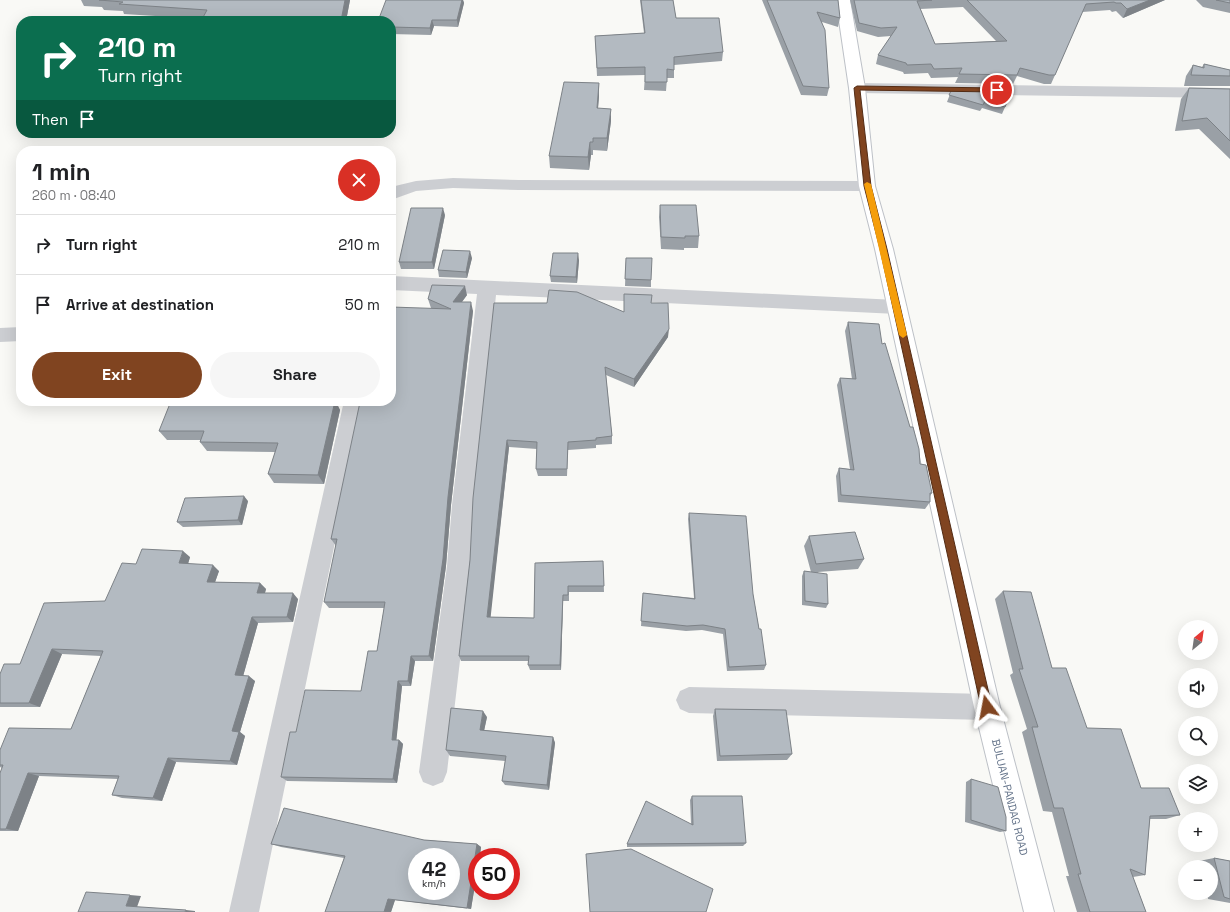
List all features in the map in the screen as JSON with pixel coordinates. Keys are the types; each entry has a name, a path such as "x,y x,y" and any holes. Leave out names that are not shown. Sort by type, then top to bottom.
{"main road":[{"name":"BULUAN-PANDAG ROAD","path":"843,0 857,88 867,186 897,307 987,707 1039,912"}],"street":[{"path":"857,88 1230,93"},
{"path":"396,191 416,186 453,182 520,185 867,186"},
{"path":"396,282 487,288 897,307"},
{"path":"433,772 459,566 463,505 487,288"},
{"path":"0,335 16,334"},
{"path":"244,912 353,406"},
{"path":"689,700 987,707"}],"building":[{"path":"99,0 345,0 342,16 204,16 207,10 119,4 123,2"},
{"path":"386,0 462,0 457,20 432,20 430,28 396,27 396,16 380,16"},
{"path":"641,0 673,0 676,18 719,18 723,52 674,57 674,70 667,69 667,82 645,82 645,67 597,68 595,36 645,33"},
{"path":"767,0 838,0 840,18 817,12 825,30 829,88 803,86"},
{"path":"854,0 932,0 917,1 935,44 1007,41 967,0 1150,0 1127,9 1121,3 1114,2 1086,4 1055,75 1020,68 1017,75 959,74 962,68 934,69 931,64 907,65 906,63 878,55 897,27 881,28 859,23"},
{"path":"1216,0 1230,0 1230,3"},
{"path":"1204,64 1230,70 1230,76 1191,75 1193,65 1204,68"},
{"path":"564,82 599,83 597,108 611,109 607,138 593,138 593,142 590,142 588,157 549,156"},
{"path":"1189,88 1230,89 1230,141 1207,118 1182,121"},
{"path":"952,89 1012,90 1005,107 985,101 983,105 949,95"},
{"path":"660,205 696,205 699,236 685,236 685,238 661,237"},
{"path":"411,208 443,208 432,262 399,262"},
{"path":"443,250 470,251 466,272 438,270"},
{"path":"553,253 578,253 576,277 550,276"},
{"path":"626,258 652,258 651,280 625,279"},
{"path":"432,285 465,286 453,302 471,302 448,497 443,559 429,656 411,656 408,681 398,681 392,740 399,740 393,779 281,777 290,732 296,732 305,690 361,691 368,651 377,651 385,602 324,602 337,539 331,539 359,406 396,406 396,307 451,309 428,299"},
{"path":"549,290 577,292 624,312 624,294 652,295 651,303 668,303 669,329 634,379 605,367 612,436 596,438 596,440 568,442 567,469 536,469 537,442 507,440 487,617 534,618 535,563 603,561 604,586 568,586 568,595 563,595 560,665 528,665 529,656 459,656 470,560 473,498 494,303 547,303"},
{"path":"848,322 879,324 882,344 885,343 910,427 913,427 919,449 920,464 926,465 932,493 930,493 930,502 841,495 839,468 854,470 840,378 856,379"},
{"path":"169,406 334,406 318,475 268,474 278,443 200,442 204,431 159,431"},
{"path":"244,496 238,520 177,522 185,498"},
{"path":"689,513 746,516 753,594 759,629 761,629 766,665 729,667 725,629 703,625 687,626 641,621 643,593 695,599"},
{"path":"855,532 864,559 816,564 809,536"},
{"path":"142,549 183,551 179,563 213,565 207,582 260,583 257,593 293,593 287,617 252,617 235,675 249,676 232,731 239,732 230,761 168,758 153,798 112,795 119,776 28,773 6,829 0,829 0,773 3,765 0,765 0,750 9,728 71,729 103,651 52,649 29,703 0,703 0,674 4,664 20,664 44,603 105,601 122,563 136,564"},
{"path":"804,571 827,574 828,604 805,601"},
{"path":"1003,591 1031,592 1052,668 1066,668 1087,728 1121,729 1141,788 1169,788 1179,812 1178,815 1150,816 1145,875 1130,869 1146,912 1090,912 1078,874 1081,874 1063,808 1054,808 1032,727 1038,727 1019,669 1023,669"},
{"path":"451,708 483,711 480,730 553,737 547,785 502,781 506,756 446,750"},
{"path":"715,709 786,710 792,754 720,756"},
{"path":"971,779 998,787 1006,817 1006,831 971,820"},
{"path":"692,796 742,796 746,843 627,844 646,801 693,825"},
{"path":"284,808 424,840 477,844 476,848 468,848 467,908 388,899 384,912 325,912 345,856 271,844"},
{"path":"631,849 713,889 706,912 590,912 586,854"},
{"path":"1214,858 1230,861 1230,899 1224,897 1218,874 1218,860 1215,860"},
{"path":"86,892 130,895 126,906 186,910 185,912 78,912"}],"slow traffic":[{"path":"867,184 884,249 903,335"}],"route":[{"path":"987,707 884,249 867,186 857,88 997,90"}]}
